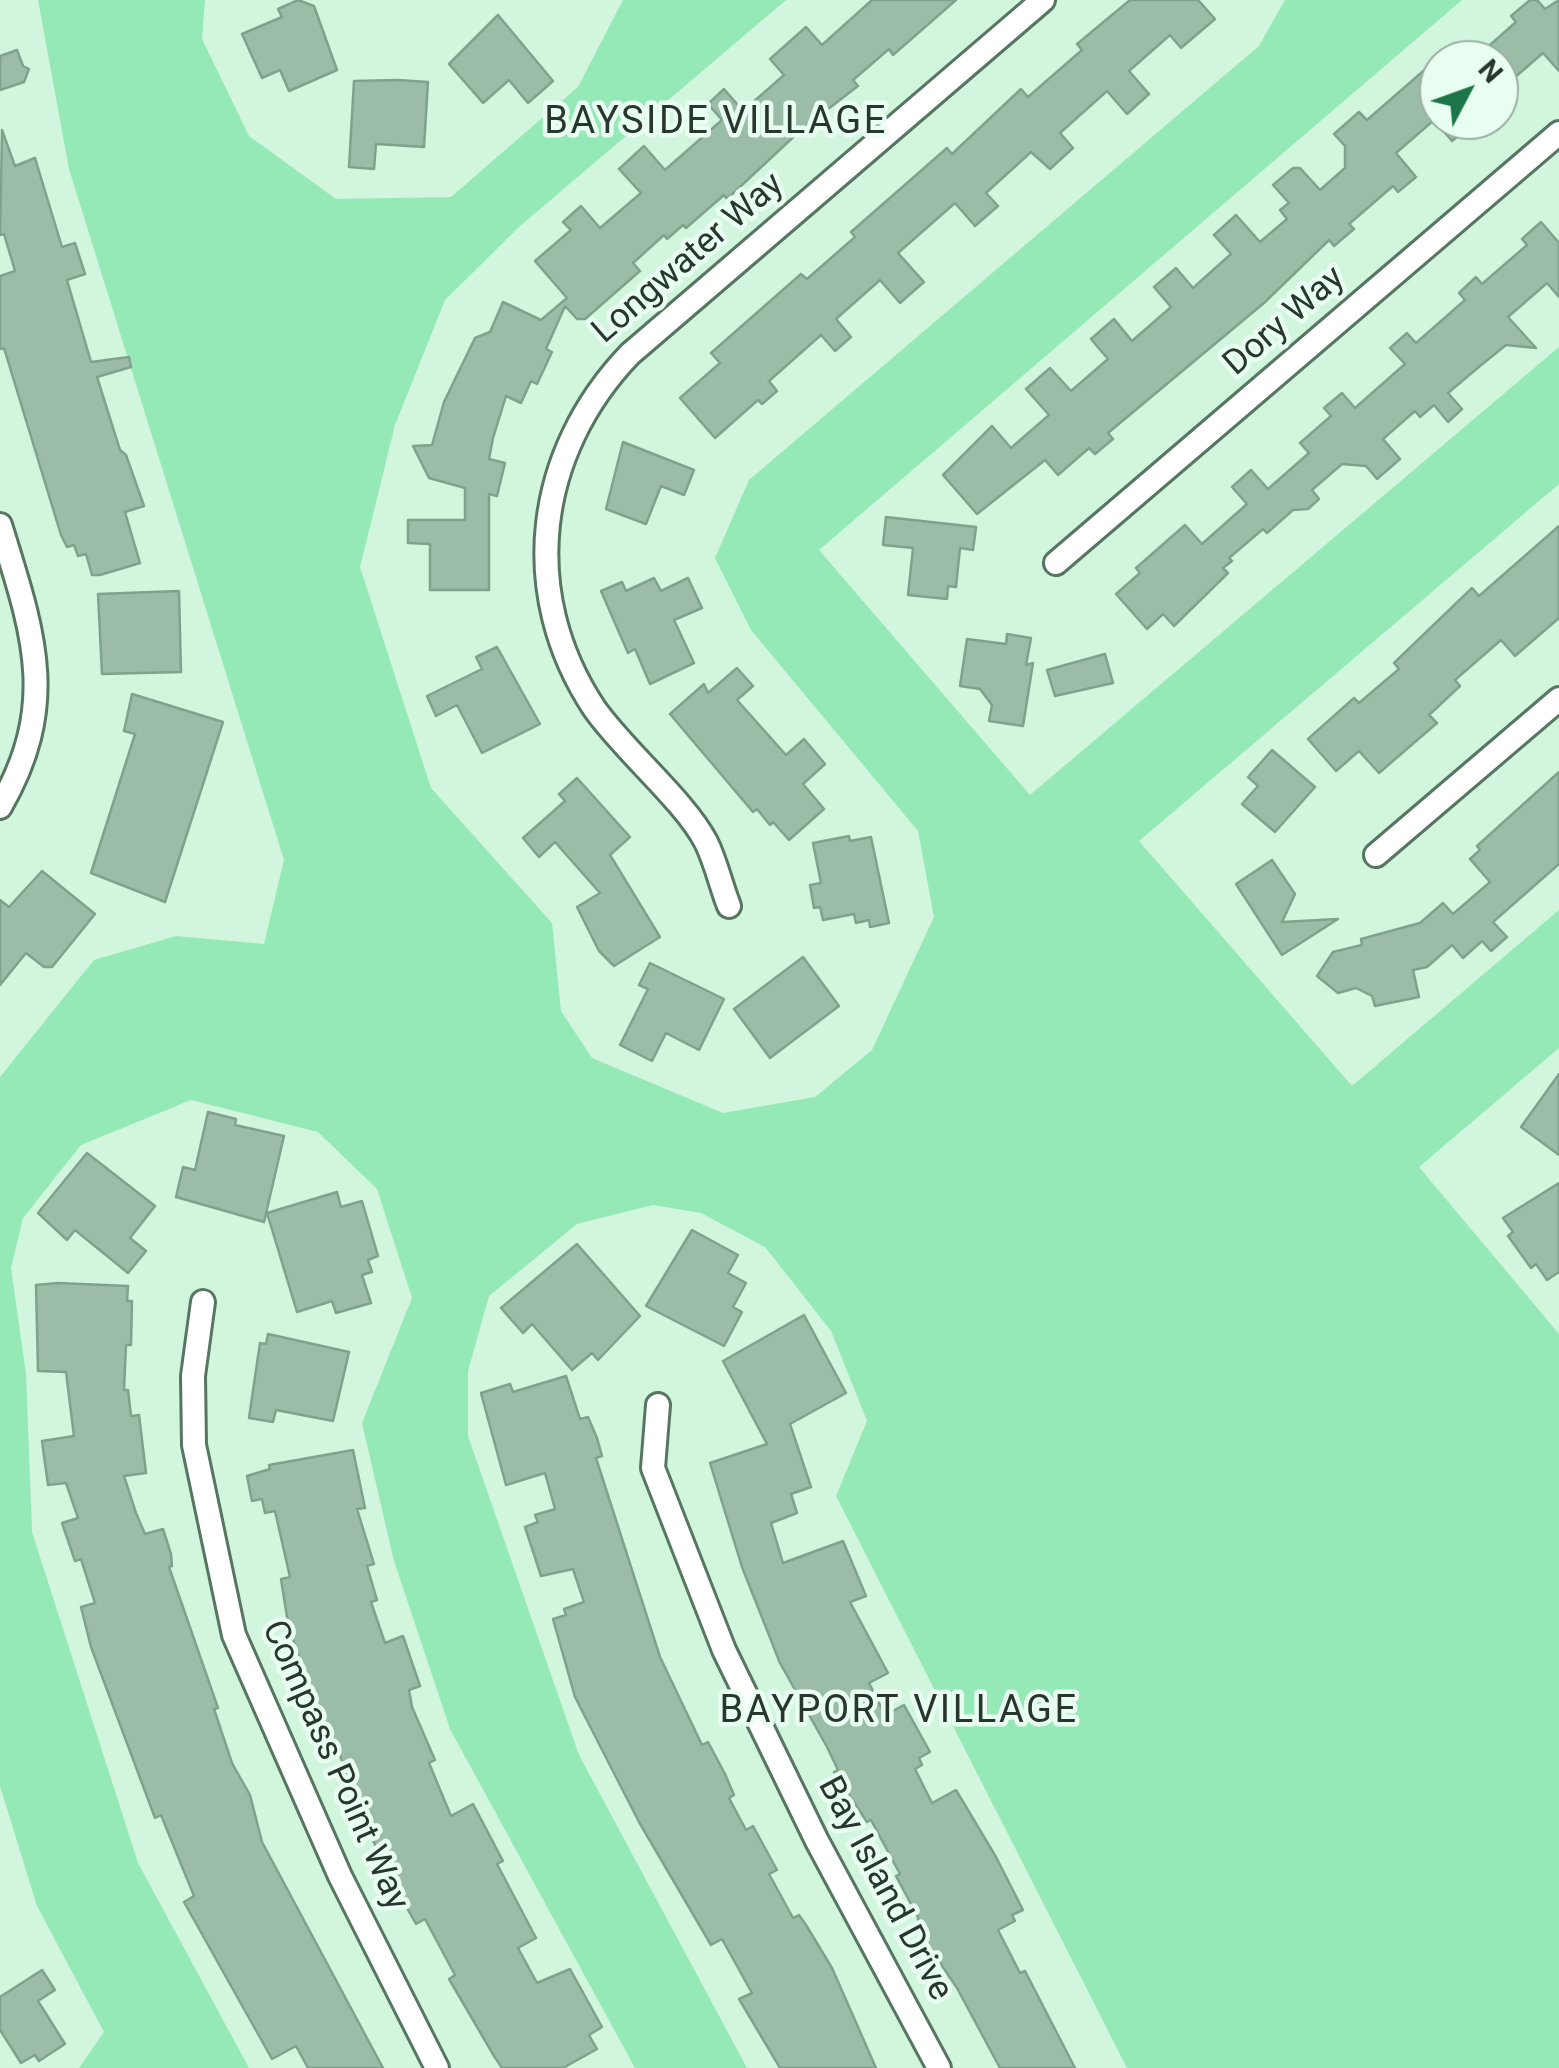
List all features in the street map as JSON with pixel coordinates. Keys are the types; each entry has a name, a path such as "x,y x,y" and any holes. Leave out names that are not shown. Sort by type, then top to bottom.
{"street":[{"name":"Longwater Way","path":"729,906 705,840 598,712 561,648 545,578 544,544 556,476 586,408 630,354 1043,0"},
{"name":"Dory Way","path":"1056,564 1559,133"},
{"path":"0,525 5,558 38,670 35,720 20,772 0,806"},
{"path":"1376,855 1559,699"},
{"name":"Compass Point Way","path":"203,1302 193,1376 194,1445 234,1635 340,1876 437,2068"},
{"name":"Bay Island Drive","path":"658,1405 653,1468 724,1650 817,1841 940,2068"}],"shaded area":[{"path":"38,0 205,0 202,39 249,136 336,199 451,197 578,87 623,0 786,0 520,226 445,300 395,425 360,567 431,788 552,923 561,1011 592,1058 723,1113 815,1097 872,1050 934,917 918,831 751,630 715,558 749,480 1259,46 1285,0 1462,0 819,550 1030,795 1559,347 1559,484 1139,841 1352,1086 1559,910 1559,1048 1419,1167 1559,1334 1559,2068 1127,2068 836,1496 867,1421 831,1331 765,1247 701,1213 653,1205 577,1224 489,1296 468,1371 468,1436 579,1755 747,2068 635,2068 450,1729 394,1561 362,1423 412,1298 377,1189 318,1132 191,1100 81,1145 23,1218 11,1268 26,1374 32,1532 138,1863 249,2068 79,2068 104,2032 37,1906 0,1786 0,1077 94,960 176,936 264,944 284,860 69,169"}],"building":[{"path":"298,0 314,6 337,70 289,91 280,70 262,78 242,34 282,17 278,9"},
{"path":"872,0 956,0 893,55 889,49 853,80 858,86 802,129 727,199 724,195 667,239 664,235 633,263 640,271 585,319 577,319 565,306 546,349 552,352 537,384 531,381 521,403 506,396 493,438 489,459 505,463 497,496 489,494 489,590 430,590 430,544 408,543 408,520 465,520 465,488 429,478 413,446 432,445 444,402 475,338 490,332 503,302 541,320 567,298 535,261 571,230 563,222 581,206 600,228 641,193 619,169 644,146 665,170 722,120 708,104 724,89 743,111 784,75 770,59 806,27 822,45"},
{"path":"1130,0 1198,0 1215,19 1181,48 1170,35 1129,71 1149,94 1127,114 1107,91 1060,133 1073,148 1050,169 1031,152 986,193 998,206 975,226 955,203 898,253 924,282 900,303 880,280 836,319 851,337 835,351 821,335 769,381 777,391 762,404 758,400 715,438 680,398 720,363 711,353 801,274 807,279 855,237 851,232 947,148 952,154 1021,89 1028,97 1082,50 1077,44"},
{"path":"1530,0 1537,0 1545,9 1559,0 1559,71 1543,53 1519,74 1519,40 1496,40 1516,22 1511,16"},
{"path":"498,15 553,81 528,103 509,80 483,103 449,64"},
{"path":"17,50 23,66 29,69 24,82 0,90 0,56"},
{"path":"1419,75 1419,133 1396,153 1416,177 1398,192 1393,186 1349,224 1354,229 1334,246 1329,240 1264,303 1108,433 1113,439 1095,454 1089,448 1058,475 1045,460 977,514 943,475 992,426 1011,448 1049,415 1026,389 1050,368 1071,391 1108,359 1091,339 1114,319 1132,341 1171,307 1154,287 1176,268 1193,288 1231,254 1214,235 1236,215 1260,242 1287,219 1280,210 1289,203 1273,185 1293,168 1300,168 1320,190 1345,168 1345,146 1334,134 1359,112 1367,120"},
{"path":"354,81 428,82 424,147 376,144 374,169 349,167"},
{"path":"2,130 15,166 35,158 62,247 75,243 85,274 67,280 91,362 129,357 131,367 97,377 120,450 126,455 144,506 125,512 140,563 100,575 92,575 86,554 78,556 74,545 67,547 61,535 4,348 0,349 0,276 15,271 4,234 0,235"},
{"path":"1541,222 1559,243 1559,297 1547,283 1508,317 1536,348 1506,345 1448,393 1462,409 1448,422 1434,405 1420,417 1415,411 1383,439 1400,459 1377,479 1366,466 1342,464 1312,490 1319,499 1308,509 1293,510 1229,558 1232,561 1223,568 1228,573 1174,626 1163,614 1147,629 1116,594 1140,573 1136,568 1185,525 1202,544 1247,504 1232,487 1251,470 1268,489 1309,453 1300,443 1331,416 1324,408 1342,393 1355,408 1405,364 1390,348 1407,333 1416,343 1465,300 1459,293 1476,277 1482,284 1527,245 1522,239"},
{"path":"623,442 694,470 684,495 661,486 646,524 606,509"},
{"path":"886,517 976,527 973,550 960,548 956,587 948,586 947,599 908,595 913,548 883,545"},
{"path":"1559,526 1559,618 1515,656 1501,640 1455,680 1460,686 1429,715 1437,723 1379,773 1359,751 1336,771 1308,739 1354,698 1359,703 1399,669 1394,663 1472,588 1479,596"},
{"path":"654,578 661,591 688,578 702,608 674,620 694,663 650,684 635,649 628,653 601,591 622,582 626,591"},
{"path":"179,591 181,672 102,674 98,594"},
{"path":"1007,634 1031,638 1026,665 1033,663 1023,726 989,721 992,705 980,689 960,686 967,639 1006,644"},
{"path":"497,647 540,724 482,753 457,705 436,716 427,696 482,669 476,657"},
{"path":"1105,654 1113,683 1055,696 1047,670"},
{"path":"737,668 753,686 737,700 786,755 804,739 825,764 803,784 824,809 789,840 757,809 753,812 670,714 704,684 708,693"},
{"path":"132,694 223,722 165,902 91,873 135,734 124,731"},
{"path":"1272,750 1315,787 1275,832 1242,804 1258,786 1248,777"},
{"path":"1559,772 1559,864 1493,922 1507,937 1491,951 1482,941 1463,958 1452,945 1427,967 1413,970 1419,997 1375,1006 1372,996 1356,988 1338,993 1317,976 1333,952 1362,945 1361,939 1420,923 1443,903 1453,914 1490,882 1470,859 1480,850 1477,846"},
{"path":"577,778 630,837 610,855 660,937 614,966 599,951 577,907 600,893 555,842 539,857 523,838 565,801 559,794"},
{"path":"849,836 850,841 871,837 889,923 870,927 869,920 856,923 854,914 823,920 820,907 814,908 810,885 821,883 813,843"},
{"path":"1272,860 1295,894 1282,922 1338,919 1282,955 1236,884"},
{"path":"42,871 95,914 52,967 44,967 26,953 0,985 0,900 9,907"},
{"path":"803,957 839,1006 770,1058 734,1009"},
{"path":"650,963 724,999 699,1050 666,1033 652,1061 620,1045 648,989 639,985"},
{"path":"1559,1074 1559,1155 1521,1127"},
{"path":"208,1112 236,1119 235,1125 284,1136 264,1222 176,1197 183,1167 195,1170"},
{"path":"87,1153 155,1206 130,1238 146,1251 128,1273 75,1230 67,1240 38,1213"},
{"path":"1559,1183 1559,1272 1547,1280 1536,1264 1531,1268 1508,1236 1513,1232 1503,1218"},
{"path":"337,1192 341,1207 362,1201 378,1256 368,1260 372,1272 362,1275 371,1303 336,1313 332,1301 297,1312 267,1213"},
{"path":"692,1230 738,1255 728,1273 746,1283 733,1307 742,1312 724,1346 646,1306"},
{"path":"577,1244 640,1316 598,1360 592,1353 572,1370 532,1324 523,1333 501,1308"},
{"path":"36,1285 128,1286 127,1301 132,1301 131,1345 126,1345 124,1390 128,1390 131,1416 139,1415 146,1473 124,1476 136,1513 145,1534 163,1529 171,1554 169,1567 218,1708 214,1709 232,1763 250,1795 262,1842 383,2068 308,2068 296,2046 272,2059 184,1902 194,1896 161,1815 155,1818 91,1647 81,1607 95,1603 81,1559 75,1561 62,1523 78,1518 66,1483 48,1485 42,1441 74,1436 66,1372 38,1371"},
{"path":"804,1315 846,1393 790,1424 811,1487 791,1494 797,1513 771,1523 783,1563 843,1541 866,1596 850,1602 888,1673 869,1683 885,1715 904,1705 930,1752 919,1758 922,1765 915,1769 932,1803 956,1790 996,1857 1023,1910 1012,1915 1015,1921 998,1930 1020,1973 1025,1971 1075,2068 1000,2068 957,1988 918,1930 918,1917 896,1876 900,1874 871,1820 867,1822 834,1772 838,1770 827,1747 780,1663 742,1567 710,1463 767,1444 723,1361"},
{"path":"268,1334 349,1352 333,1421 276,1410 273,1422 249,1418 260,1343 266,1344"},
{"path":"566,1376 580,1419 588,1417 597,1438 602,1456 596,1458 660,1657 702,1745 708,1742 725,1774 734,1795 729,1798 746,1830 753,1826 777,1870 769,1874 793,1918 799,1915 832,1968 876,2068 780,2068 739,1999 752,1993 722,1939 711,1945 639,1822 575,1697 553,1619 566,1615 564,1609 584,1602 573,1569 541,1576 525,1527 538,1522 535,1515 555,1509 545,1473 506,1485 481,1393 510,1384 513,1392"},
{"path":"353,1450 365,1508 357,1509 374,1564 367,1566 377,1600 371,1602 385,1643 403,1636 420,1686 409,1690 412,1707 435,1760 429,1763 451,1816 473,1804 503,1861 497,1864 536,1938 518,1948 537,1983 570,1969 602,2027 589,2035 597,2049 563,2068 502,2068 494,2056 449,1979 455,1975 425,1919 416,1924 383,1865 332,1735 328,1736 289,1629 281,1579 290,1577 275,1511 265,1513 262,1499 252,1501 247,1476 270,1469 269,1465"},
{"path":"42,1970 55,1990 38,2001 65,2044 39,2061 35,2055 21,2063 0,2030 0,1997"}],"district":[{"name":"BAYSIDE VILLAGE","path":"716,123"},
{"name":"BAYPORT VILLAGE","path":"899,1712"}]}
